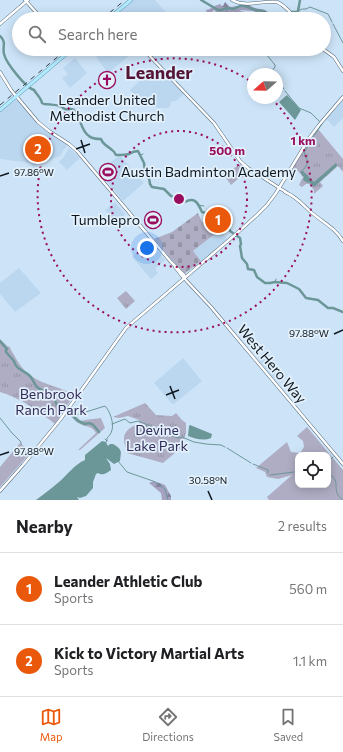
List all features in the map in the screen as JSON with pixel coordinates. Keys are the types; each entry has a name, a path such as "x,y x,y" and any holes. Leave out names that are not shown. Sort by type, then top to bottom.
{"main road":[{"path":"116,12 131,0"},
{"path":"232,0 241,3 277,2 289,12"},
{"path":"14,12 27,1 36,12"},
{"path":"0,24 12,14"},
{"path":"331,55 343,71"},
{"path":"0,110 63,56"},
{"path":"151,56 216,126 238,159 244,165 300,201 316,216 331,226 337,237 342,240"},
{"name":"West Hero Way","path":"0,72 10,90 41,125 77,151 343,464"},
{"path":"0,491 60,420 124,330 261,211 279,188 310,137 343,97"}],"shaded area":[{"path":"133,0 155,0 166,12 118,12"},
{"path":"97,56 129,56 108,73 96,57"},
{"path":"152,56 166,56 158,63"},
{"path":"75,58 87,73 70,88 62,78 68,74 63,68"},
{"path":"147,74 151,78 165,79 167,77 184,94 176,101 171,102 168,108 158,108 150,105 144,107 130,90"},
{"path":"287,95 301,110 295,120 281,104 283,104 283,98"},
{"path":"15,100 18,101 39,125 67,145 60,156 33,167 30,163 0,159 0,112"},
{"path":"343,100 343,118 334,127 326,119"},
{"path":"69,148 80,158 67,170 59,162"},
{"path":"120,155 144,183 123,201 99,172"},
{"path":"336,163 337,166 314,187 310,183 303,180 304,177 300,172 302,170 314,182"},
{"path":"115,202 125,214 116,223 105,210"},
{"path":"220,230 228,240 202,262 193,251"},
{"path":"150,242 165,260 155,269 158,273 151,279 132,257"},
{"path":"19,268 41,293 15,312 0,294 0,283"},
{"path":"265,351 279,367 276,369 282,376 276,381 257,358"},
{"path":"183,358 202,381 174,404 172,404 154,383"},
{"path":"190,425 212,434 211,438 200,439 188,436"},
{"path":"102,441 106,442 108,446 113,444 120,449 120,461 114,464 106,458 110,464 111,470 104,474 96,474 93,482 93,488 86,496 80,498 77,497 79,500 36,500 59,482 74,467 85,460 85,455"}],"green space":[{"path":"225,2 231,7 247,4 267,12 241,10 240,11 246,12 216,12 214,10 212,12 207,12 206,10 220,4 223,6"},
{"path":"318,129 343,159 343,172 338,166 320,182 323,186 314,194 314,190 309,184 302,187 299,185 303,177 298,171 291,171"},
{"path":"240,164 246,168 239,178 231,185 224,175"},
{"path":"198,213 202,222 207,224 216,233 193,251 201,261 184,274 154,239 172,232"},
{"path":"126,291 135,301 126,309 117,298"},
{"name":"Benbrook Ranch Park","path":"0,339 8,347 9,346 27,373 41,382 74,395 55,424 29,405 0,392"},
{"name":"Devine Lake Park","path":"145,403 156,415 172,416 176,413 186,423 186,432 182,447 163,463 127,453 124,442 125,434 130,428 139,424 140,422 139,420 128,416 119,418 113,417"},
{"path":"70,411 81,421 101,418 105,428 80,450 78,450 96,433 91,428 77,422 70,415"},
{"path":"307,427 328,452 301,452 304,447 303,441 297,436"},
{"path":"287,442 291,452 295,452 295,488 331,488 331,456 343,470 343,500 269,500 267,497 292,475 278,479 267,477 265,472 256,468"},
{"path":"20,443 31,452 0,487 0,467"},
{"path":"154,481 165,485 171,496 171,500 162,500 161,493 149,483"}],"waterway":[{"path":"201,0 218,10 227,8 234,9 245,6 267,12"},
{"path":"291,12 298,11 300,0"},
{"path":"303,9 310,7 323,12"},
{"path":"226,8 227,12"},
{"path":"298,11 302,9"},
{"path":"333,24 343,43"},
{"path":"0,36 4,43 4,54 8,63 26,85 34,90 42,103 74,110 78,115 86,134 90,137 101,139 103,143 116,155 129,154 138,151 144,163 145,172 152,187 164,189 171,196 180,198 184,202 193,200 198,204 202,212 209,214 216,212 228,226 230,231 240,238 242,258 247,264 248,269 254,270 257,277 265,283 287,283 299,289 306,298 318,300 328,308 333,308 343,312"},
{"path":"268,56 275,65 274,68"},
{"path":"285,91 299,108 311,113 320,122"},
{"path":"313,137 322,124"},
{"path":"303,170 307,162 304,153 311,139"},
{"path":"198,205 204,206"},
{"path":"0,341 7,349 6,352 14,361 16,366 28,374 37,387 53,397 56,403 64,411"},
{"path":"73,416 105,406 112,421 112,431 107,438 107,441"},
{"path":"67,413 78,421 85,424 90,423 95,426 99,432"},
{"path":"0,418 21,442 21,444"},
{"path":"112,424 125,419 130,423 138,421 178,438 182,437 194,442 221,445 225,447"},
{"path":"105,439 107,441 106,442"},
{"path":"227,448 251,463"},
{"path":"118,461 127,472 153,481 165,489 168,500"},
{"path":"253,464 268,470 268,473"},
{"path":"270,475 295,472"},
{"path":"331,475 336,481 338,496 342,500"}],"railway":[{"path":"110,12 125,0"},
{"path":"0,105 59,56"}],"place":[{"name":"Leander United Methodist Church","path":"107,80"},
{"name":"Kick to Victory Martial Arts","path":"38,149"},
{"name":"Austin Badminton Academy","path":"108,172"},
{"name":"Tumblepro","path":"153,220"},
{"name":"Leander Athletic Club","path":"218,220"}],"district":[{"name":"Leander","path":"159,73"}]}
